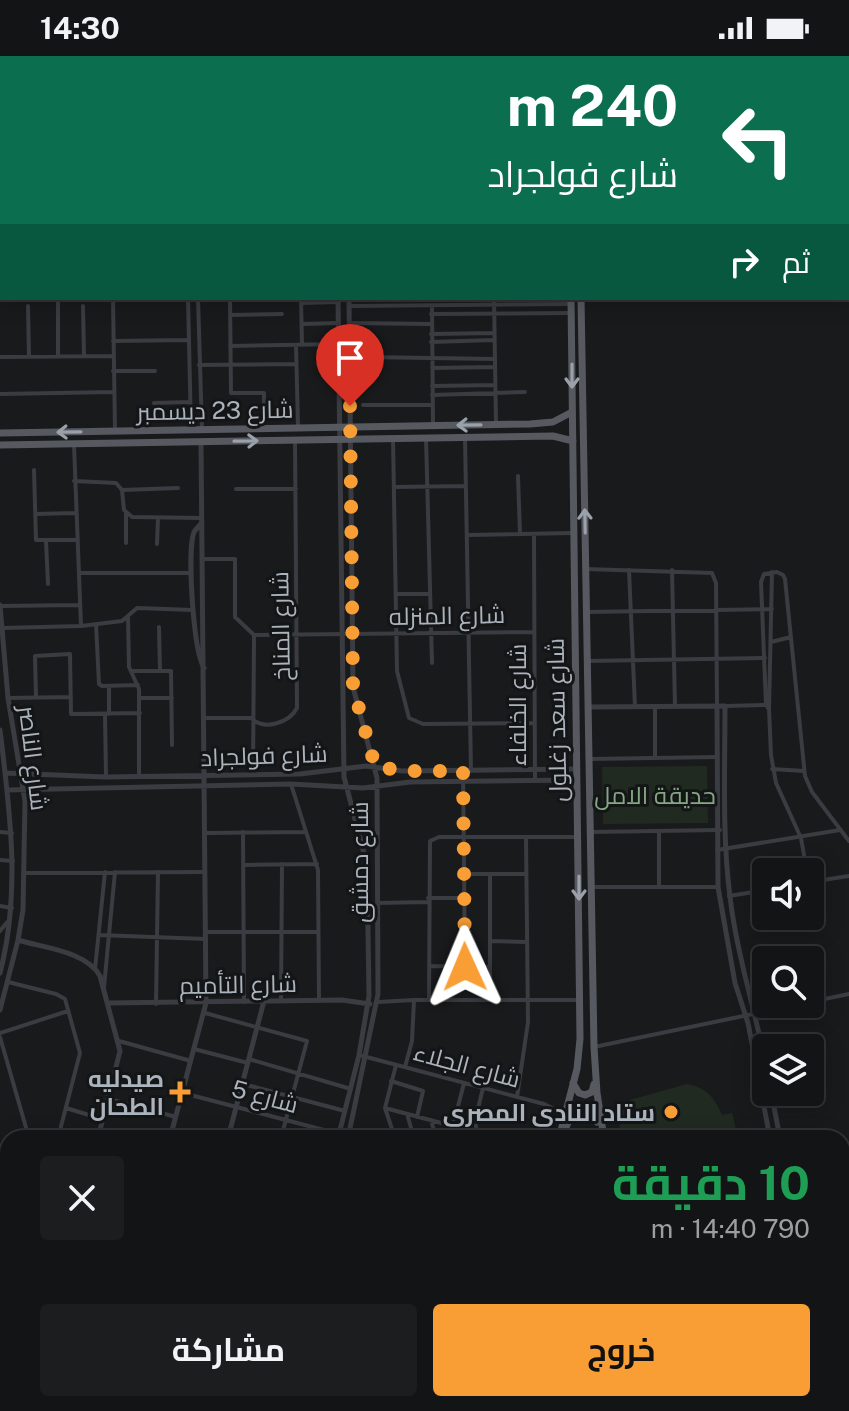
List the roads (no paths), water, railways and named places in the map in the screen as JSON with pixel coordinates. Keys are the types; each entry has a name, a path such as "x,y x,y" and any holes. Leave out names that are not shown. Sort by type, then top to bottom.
{"main road":[{"name":"شارع سعد زغلول","path":"581,300 594,1047 603,1130"},
{"name":"شارع سعد زغلول","path":"562,1130 579,1054 571,305"},
{"name":"شارع 23 ديسمبر","path":"0,433 544,424 572,412"},
{"path":"544,424 545,436"},
{"path":"148,431 149,443"},
{"name":"شارع 23 ديسمبر","path":"0,445 545,436 573,441"},
{"path":"574,639 587,639"},
{"path":"573,1083 581,1094 590,1094 596,1071"},
{"path":"564,1130 574,1111 584,1108 595,1115 601,1130"}],"street":[{"path":"58,300 59,357"},
{"path":"113,300 115,431"},
{"path":"188,300 191,430"},
{"path":"198,300 202,430"},
{"path":"230,300 231,393 264,393 264,411"},
{"path":"298,428 296,364 302,324 301,301 338,300"},
{"name":"شارع دمشق","path":"338,300 344,769 367,865 368,946 368,1002 359,1055 340,1130"},
{"name":"شارع دمشق","path":"349,300 354,695 375,766 377,786 378,1002 349,1130"},
{"path":"494,300 496,425"},
{"path":"432,305 433,426"},
{"path":"349,306 571,305"},
{"path":"431,314 494,314 571,305"},
{"path":"28,306 29,357"},
{"path":"83,306 84,356"},
{"path":"230,315 282,314"},
{"path":"302,324 339,323"},
{"path":"349,323 431,324"},
{"path":"431,334 494,333"},
{"path":"113,341 188,340"},
{"path":"431,342 494,340"},
{"path":"230,346 339,344"},
{"path":"0,357 113,356"},
{"path":"364,357 495,359"},
{"path":"199,365 296,364"},
{"path":"432,368 495,367"},
{"path":"113,371 155,371"},
{"path":"432,386 495,385"},
{"path":"0,394 114,392"},
{"path":"432,395 525,392"},
{"path":"154,403 189,402"},
{"path":"363,405 432,405"},
{"path":"465,437 471,771"},
{"path":"393,438 399,682 409,718 418,724 535,723"},
{"path":"426,438 432,663"},
{"name":"شارع المناخ","path":"203,718 251,718 254,721 279,723 290,718 297,708 295,440"},
{"path":"172,1130 206,1003 201,442"},
{"path":"74,444 81,626"},
{"path":"34,470 36,540 78,540"},
{"path":"518,476 520,534"},
{"path":"74,481 113,481 122,490 126,543"},
{"path":"394,487 466,486"},
{"path":"122,490 178,488"},
{"path":"236,489 296,489"},
{"path":"35,514 75,513"},
{"path":"126,513 135,518 202,520"},
{"path":"157,544 158,518"},
{"path":"202,520 194,531 193,610 195,639 204,669"},
{"path":"467,535 573,533"},
{"name":"شارع الخلفاء","path":"534,534 535,780"},
{"path":"46,541 48,584"},
{"path":"202,559 235,559 235,617 254,635 253,775"},
{"path":"585,569 712,573 716,583 718,887 735,983 745,1015 768,1130"},
{"path":"629,570 635,707"},
{"path":"672,570 675,706"},
{"path":"769,706 772,572"},
{"path":"805,858 801,838 782,799 772,769 761,610 762,577 772,572 780,573 785,579 804,771 812,792 849,841"},
{"path":"79,573 193,573"},
{"path":"396,594 430,594"},
{"path":"0,606 80,605"},
{"name":"شارع الناصر","path":"0,606 8,698 24,789 24,894 18,940 0,1010"},
{"path":"0,628 81,626 122,621 137,608 193,610"},
{"path":"586,612 772,609"},
{"path":"127,617 130,671 138,685 140,698 139,776"},
{"path":"96,624 98,680 102,686 138,685"},
{"path":"159,627 160,671"},
{"name":"شارع المنزله","path":"254,635 534,632"},
{"path":"771,642 791,637"},
{"path":"36,697 35,657 38,654 70,654 71,714 140,713"},
{"path":"587,661 771,658"},
{"path":"130,671 171,671 172,745"},
{"path":"106,777 109,686"},
{"path":"8,698 71,697"},
{"path":"140,698 172,698"},
{"path":"725,706 729,896 752,1007"},
{"path":"588,707 769,706"},
{"path":"655,707 655,758"},
{"name":"شارع الناصر","path":"0,730 13,861 11,918 0,973"},
{"path":"589,759 725,757"},
{"name":"شارع فولجراد","path":"3,774 106,777 318,774 375,766 402,771 577,769"},
{"path":"772,769 804,771"},
{"path":"463,771 465,967"},
{"name":"شارع فولجراد","path":"4,790 291,784 346,787 403,782 577,780"},
{"path":"291,784 317,864 319,1001"},
{"path":"591,832 726,830"},
{"path":"717,850 840,830"},
{"path":"659,831 659,887"},
{"path":"0,832 12,833"},
{"path":"243,832 244,1002"},
{"path":"204,833 306,832"},
{"path":"429,1000 430,841 435,837 578,837"},
{"path":"517,1097 528,1030 526,837"},
{"path":"0,860 13,861"},
{"path":"281,1001 282,864"},
{"path":"244,865 317,864"},
{"path":"95,969 105,872"},
{"path":"104,989 115,872"},
{"path":"156,1004 158,872"},
{"path":"24,873 205,872"},
{"path":"464,874 526,874"},
{"path":"490,874 490,1000"},
{"path":"824,880 849,876"},
{"path":"592,887 718,887"},
{"path":"729,896 752,892"},
{"path":"12,895 24,894"},
{"path":"377,903 464,898"},
{"path":"0,906 12,908"},
{"path":"7,944 0,932 11,918"},
{"path":"99,935 157,938 244,932 318,932"},
{"path":"18,940 83,959 95,969 104,989 119,1041 119,1057 100,1130"},
{"path":"490,941 527,942"},
{"path":"368,946 377,945"},
{"path":"428,966 490,967"},
{"path":"8,982 60,995 65,999 80,1053 60,1130"},
{"path":"824,999 849,994"},
{"path":"405,1067 414,1027 414,1000"},
{"name":"شارع التأميم","path":"108,1003 319,1001 368,1002 373,1005 414,1000 579,1000"},
{"path":"230,1130 264,1001"},
{"path":"27,1130 0,1035 68,1011"},
{"path":"205,1013 307,1041 283,1130"},
{"path":"594,1047 752,1014"},
{"path":"119,1041 191,1061"},
{"path":"194,1049 298,1073 351,1089"},
{"name":"شارع الجلاء","path":"359,1055 544,1104 565,1114"},
{"path":"392,1130 385,1108 396,1065"},
{"path":"391,1081 423,1091 417,1117"},
{"path":"454,1130 464,1083"},
{"path":"242,1084 345,1111"},
{"path":"477,1130 475,1121 483,1088"},
{"name":"شارع 5","path":"182,1092 321,1130"},
{"path":"109,1099 176,1117"},
{"path":"774,1106 778,1130"},
{"path":"66,1108 103,1119"},
{"path":"385,1108 460,1128"},
{"path":"407,1114 412,1130"},
{"path":"431,1120 434,1130"}],"place":[{"name":"صيدليه الطحان","path":"180,1092"},
{"name":"ستاد النادي المصري","path":"671,1112"}],"park label":[{"name":"حديقة الامل","path":"655,795"}]}
